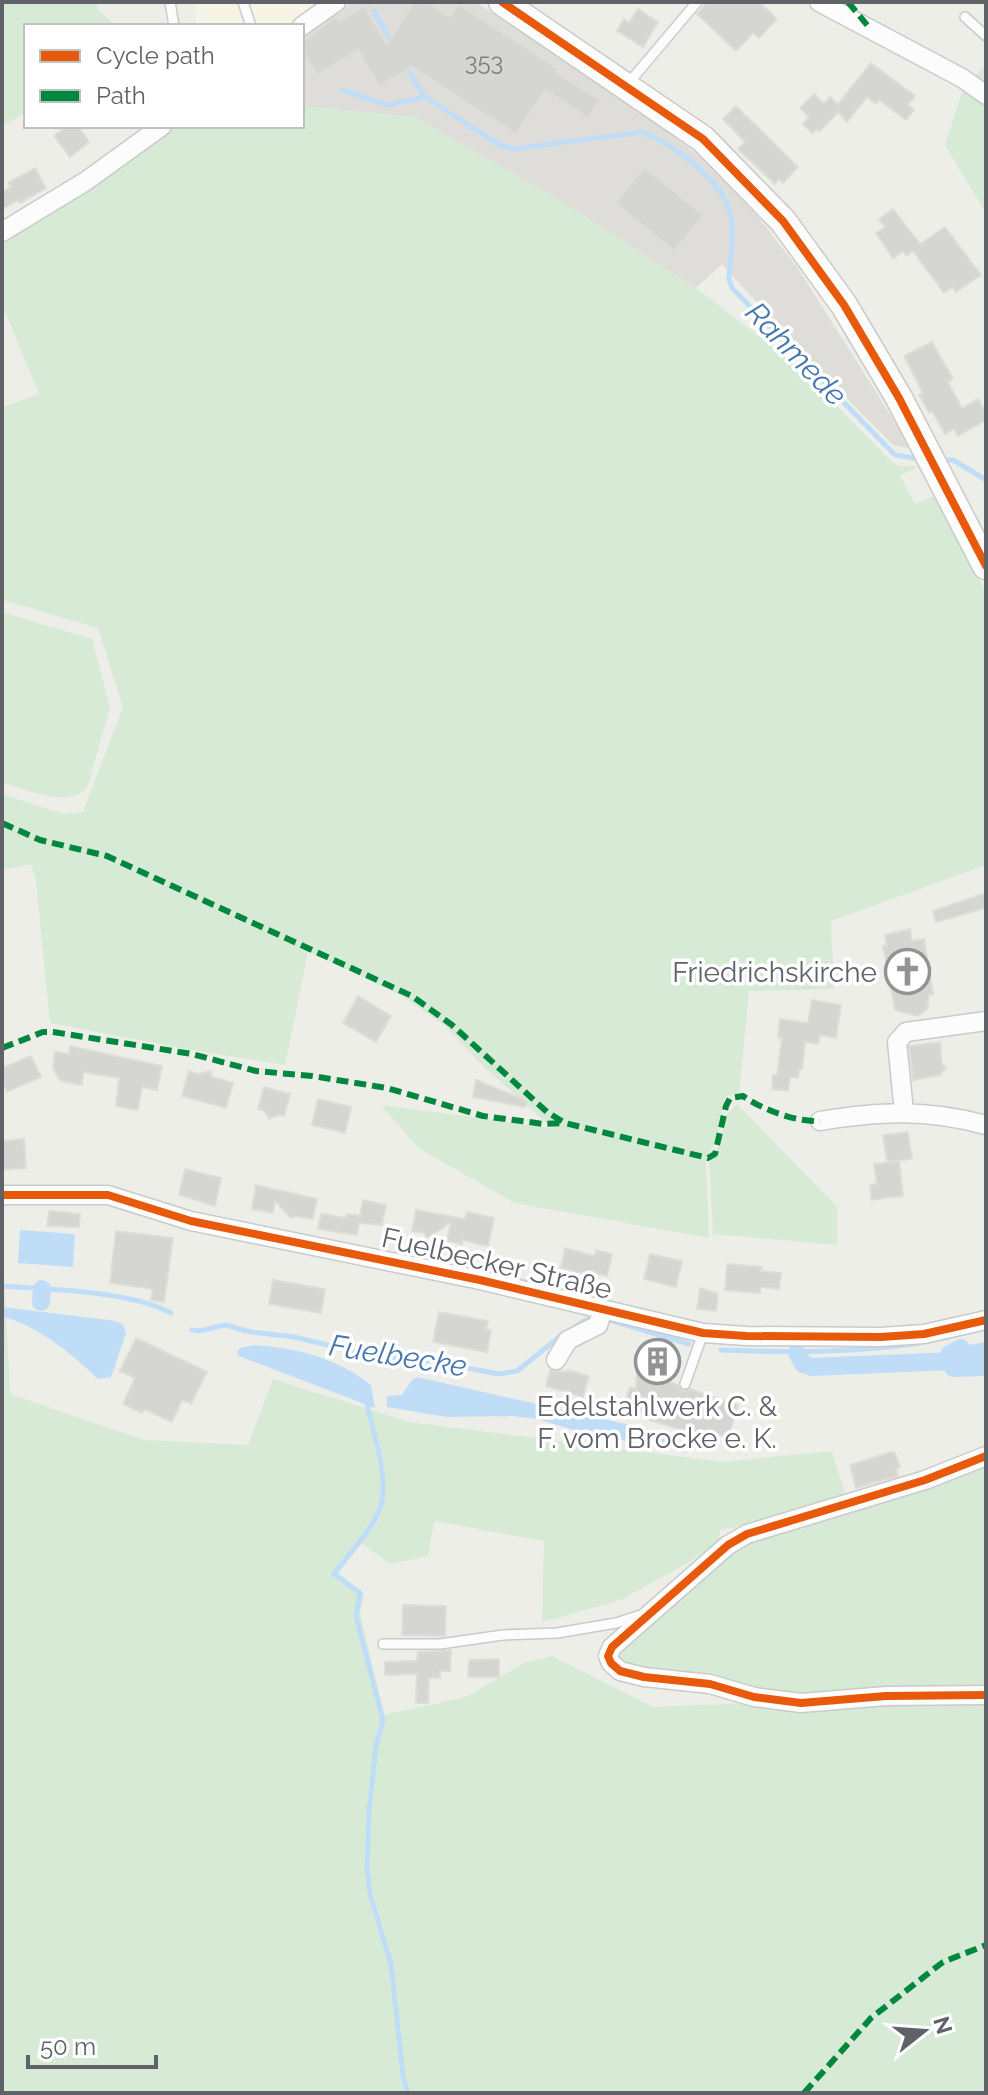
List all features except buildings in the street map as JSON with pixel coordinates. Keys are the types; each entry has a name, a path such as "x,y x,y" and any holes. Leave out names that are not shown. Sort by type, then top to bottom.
{"main road":[{"path":"502,2 703,139 783,221 844,305 932,460 986,566"}],"street":[{"path":"304,25 336,2"},
{"path":"819,2 948,71 986,95"},
{"path":"2,232 86,181 159,128"},
{"path":"904,1112 897,1042 906,1032 986,1021"},
{"path":"820,1121 904,1112 948,1115 986,1125"},
{"name":"Fuelbecker Straße","path":"2,1195 108,1195 191,1221 468,1277 703,1333 881,1337 924,1334 986,1320"},
{"name":"Fuelbecker Straße","path":"556,1360 568,1340 598,1325 603,1309"},
{"path":"986,1456 925,1480 747,1534 728,1545 650,1613 612,1647 608,1656 620,1671 644,1677 710,1684 754,1697 801,1703 886,1696 986,1695"}],"lane":[{"path":"170,2 174,24"},
{"path":"243,2 250,24"},
{"path":"627,86 697,2"},
{"path":"965,17 986,36"},
{"path":"685,1384 703,1333"},
{"path":"383,1644 440,1644 503,1635 557,1633 616,1623 650,1613"}],"shaded area":[{"path":"195,2 320,2 286,24 197,24"},
{"path":"352,2 476,2 667,131 702,158 755,213 797,267 905,438 908,448 893,445 812,363 722,264 696,288 561,201 415,117 304,106 304,36"}],"green space":[{"path":"2,2 96,2 98,9 113,24 24,24 24,113 2,127"},
{"path":"986,64 986,213 945,145 963,89"},
{"path":"304,106 415,117 561,201 696,288 800,368 890,460 899,466 915,466 900,476 915,504 936,495 986,592 986,865 831,921 834,989 749,991 739,1093 725,1097 717,1138 706,1160 709,1238 515,1203 418,1148 381,1105 552,1128 483,1066 445,1026 402,996 308,951 285,1065 50,1023 36,880 31,864 2,870 2,794 64,814 83,812 123,707 98,628 2,600 2,407 39,394 2,304 2,239 89,186 173,128 304,128"},
{"path":"2,612 92,639 110,708 87,788 78,794 69,797 46,796 2,782"},
{"path":"737,1104 837,1207 837,1245 713,1234 709,1160 716,1154 727,1115"},
{"path":"2,1228 10,1394 144,1440 248,1445 273,1379 409,1422 723,1462 832,1451 846,1497 772,1520 720,1530 719,1542 714,1548 621,1600 542,1622 544,1541 434,1521 428,1556 390,1564 361,1543 337,1572 364,1593 360,1613 384,1715 466,1697 524,1663 552,1656 653,1707 772,1702 643,1672 620,1664 615,1655 726,1554 769,1535 986,1463 986,2093 2,2093"}],"water":[{"path":"20,1230 75,1234 73,1267 18,1263"},
{"path":"2,1307 116,1321 123,1325 126,1333 111,1377 98,1379 53,1342 29,1327 2,1316"},
{"path":"254,1345 301,1352 345,1368 371,1385 375,1408 239,1356 237,1352 240,1348"},
{"path":"417,1377 657,1431 670,1437 673,1444 603,1439 537,1419 512,1416 447,1417 387,1407 387,1396 402,1395"}],"waterway":[{"name":"Rahmede","path":"374,11 393,45"},
{"name":"Rahmede","path":"404,64 425,97 498,144 513,149 642,132 668,145 696,165 718,190 731,216 729,279 732,288 895,455 920,459"},
{"path":"342,90 387,105 425,97"},
{"name":"Rahmede","path":"942,460 953,460 986,480"},
{"name":"Fuelbecke","path":"2,1286 111,1295 153,1305 171,1313"},
{"path":"41,1302 42,1289"},
{"name":"Fuelbecke","path":"572,1329 587,1319"},
{"name":"Fuelbecke","path":"606,1319 689,1344"},
{"name":"Fuelbecke","path":"192,1330 225,1325 251,1332 294,1337 382,1358 413,1358 499,1374 517,1371 563,1334"},
{"name":"Fuelbecke","path":"929,1341 974,1331"},
{"name":"Fuelbecke","path":"721,1350 821,1351 920,1343"},
{"path":"986,1351 963,1355 961,1348 950,1354 953,1368 986,1367"},
{"path":"797,1353 803,1364 812,1367 953,1361"},
{"path":"367,1404 382,1469 381,1505 367,1531 334,1574 360,1593 356,1616 383,1720 376,1746 369,1810 367,1867 370,1894 391,1964 403,2076 408,2093"}],"marked path":[{"path":"848,2 868,26"},
{"path":"2,823 40,840 107,856 412,996 452,1025 547,1112 565,1123 708,1158 715,1154 730,1098 743,1096 780,1114 820,1121"},
{"path":"2,1048 43,1032 53,1032 192,1054 256,1071 387,1088 483,1116 544,1124 565,1123"},
{"path":"804,2093 871,2018 943,1962 986,1945"}],"cycle path":[{"path":"502,2 703,139 783,221 844,305 899,398 986,566"},
{"path":"2,1195 108,1195 191,1221 480,1280 703,1333 881,1337 924,1334 986,1320"},
{"path":"986,1456 925,1480 747,1534 728,1545 612,1647 608,1656 620,1671 644,1677 710,1684 754,1697 801,1703 886,1696 986,1695"}],"place":[{"name":"Friedrichskirche","path":"908,972"},
{"name":"Edelstahlwerk C. & F. vom Brocke e. K.","path":"657,1361"}]}
